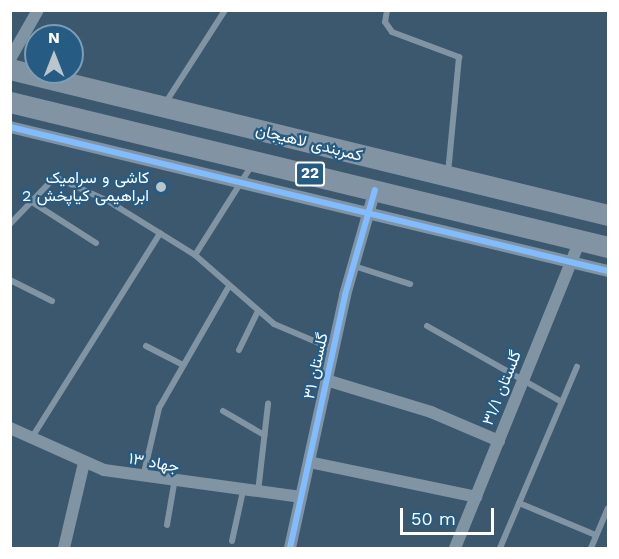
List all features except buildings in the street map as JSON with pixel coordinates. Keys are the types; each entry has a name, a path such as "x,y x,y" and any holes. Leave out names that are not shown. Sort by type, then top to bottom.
{"highway":[{"name":"کمربندی لاهیجان","path":"10,69 162,108 609,215"},
{"name":"کمربندی لاهیجان","path":"10,102 609,247"}],"street":[{"path":"10,59 38,10"},
{"path":"10,127 240,185 369,213 609,271"},
{"name":"گلستان ۳۱","path":"290,549 333,349 353,266 375,190"},
{"name":"گلستان ۳۱/۱","path":"455,549 580,240"},
{"path":"326,380 431,412 499,441"},
{"name":"جهاد ۱۳","path":"10,428 84,463 142,478 174,484 301,497"},
{"path":"309,462 476,497"},
{"path":"64,549 84,463"}],"lane":[{"path":"162,108 225,10"},
{"path":"387,10 385,22 392,32 459,57 448,176"},
{"path":"195,255 255,160"},
{"path":"10,224 55,177 108,201 195,255 228,288 258,311 333,349"},
{"path":"32,202 96,243"},
{"path":"31,439 160,234"},
{"path":"353,266 410,284"},
{"path":"10,280 52,301"},
{"path":"142,478 159,408 228,288"},
{"path":"239,350 258,311"},
{"path":"427,326 562,402"},
{"path":"146,346 183,365"},
{"path":"500,549 577,367"},
{"path":"258,493 267,404"},
{"path":"224,411 264,435"},
{"path":"166,525 174,484"},
{"path":"232,541 243,491"},
{"path":"519,502 596,535"},
{"path":"591,549 609,508"}],"cycle path":[{"path":"10,127 608,271"},
{"path":"290,548 345,295 375,190"}],"place":[{"name":"کاشی و سرامیک ابراهيمی کیاپخش 2","path":"161,187"}]}
